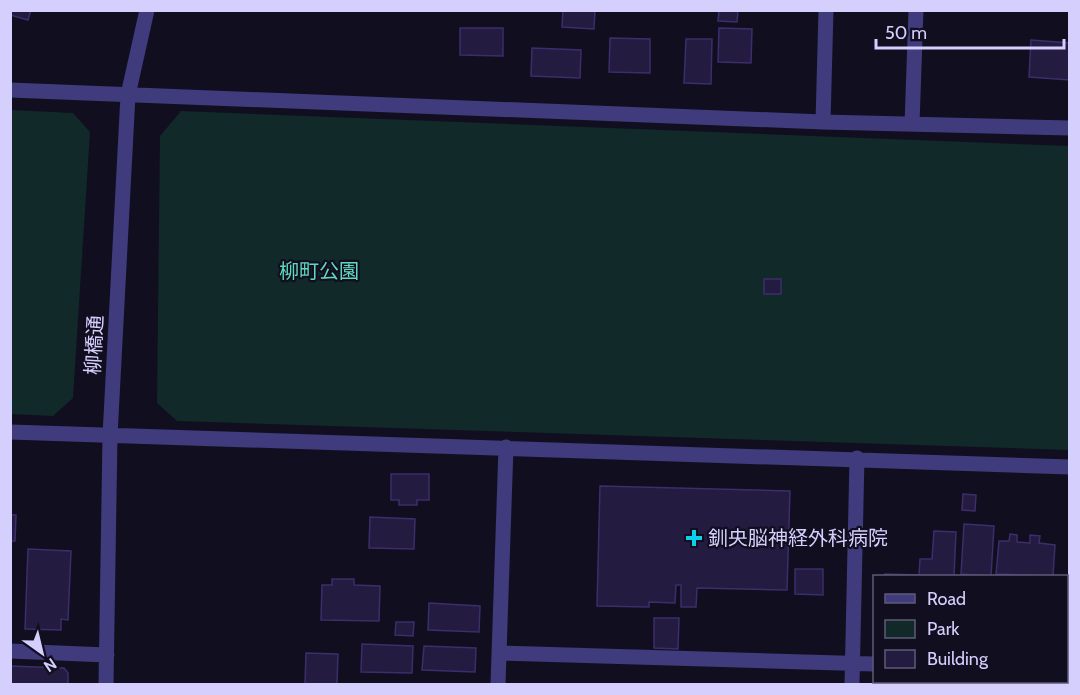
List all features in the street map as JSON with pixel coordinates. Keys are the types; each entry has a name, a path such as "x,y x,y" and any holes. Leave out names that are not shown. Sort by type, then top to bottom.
{"street":[{"name":"柳橋通","path":"106,684 110,436 128,95 147,10"},
{"path":"823,122 826,10"},
{"path":"912,124 916,10"},
{"path":"10,90 823,122 1070,128"},
{"path":"10,432 856,458 1070,467"},
{"path":"498,684 506,447"},
{"path":"852,684 856,458"},
{"path":"10,651 107,655"},
{"path":"500,653 873,664"}],"green space":[{"path":"11,110 73,113 90,132 73,398 53,416 11,414"},
{"name":"柳町公園","path":"181,111 1069,146 1069,450 177,421 157,403 160,136"}],"building":[{"path":"10,10 31,10 28,20 10,15"},
{"path":"563,10 595,10 594,29 562,27"},
{"path":"719,10 738,10 737,22 718,21"},
{"path":"460,28 503,28 503,56 460,55"},
{"path":"719,28 752,29 751,63 718,62"},
{"path":"610,38 650,39 650,73 609,72"},
{"path":"686,39 712,39 711,84 684,83"},
{"path":"1031,40 1070,43 1070,80 1029,77"},
{"path":"532,48 581,50 580,78 531,76"},
{"path":"764,279 781,279 781,294 764,294"},
{"path":"391,474 429,474 429,500 417,500 417,505 399,505 399,500 391,500"},
{"name":"釧央脳神経外科病院","path":"600,486 790,491 787,590 697,588 696,607 681,607 681,585 676,585 675,603 649,602 649,607 597,606"},
{"path":"963,494 976,495 975,511 962,510"},
{"path":"10,515 16,515 15,541 10,541"},
{"path":"370,517 415,519 414,549 369,548"},
{"path":"964,524 994,526 991,575 961,574"},
{"path":"934,531 956,532 954,575 919,575 920,559 932,559"},
{"path":"1010,534 1017,535 1017,542 1030,543 1030,535 1040,536 1039,543 1055,545 1053,575 996,574 999,541 1009,541"},
{"path":"28,549 71,551 68,620 61,619 61,630 25,629"},
{"path":"795,569 823,569 823,595 795,594"},
{"path":"332,579 354,579 354,585 380,586 379,621 321,620 322,585 332,585"},
{"path":"429,603 480,606 479,632 428,630"},
{"path":"654,618 679,618 678,649 654,648"},
{"path":"396,622 414,622 413,636 395,635"},
{"path":"362,644 413,646 412,673 361,672"},
{"path":"424,646 476,648 475,672 422,670"},
{"path":"306,653 338,654 337,684 305,684"},
{"path":"10,666 64,668 68,673 68,684 10,684"}],"place":[{"name":"釧央脳神経外科病院","path":"694,538"}]}
